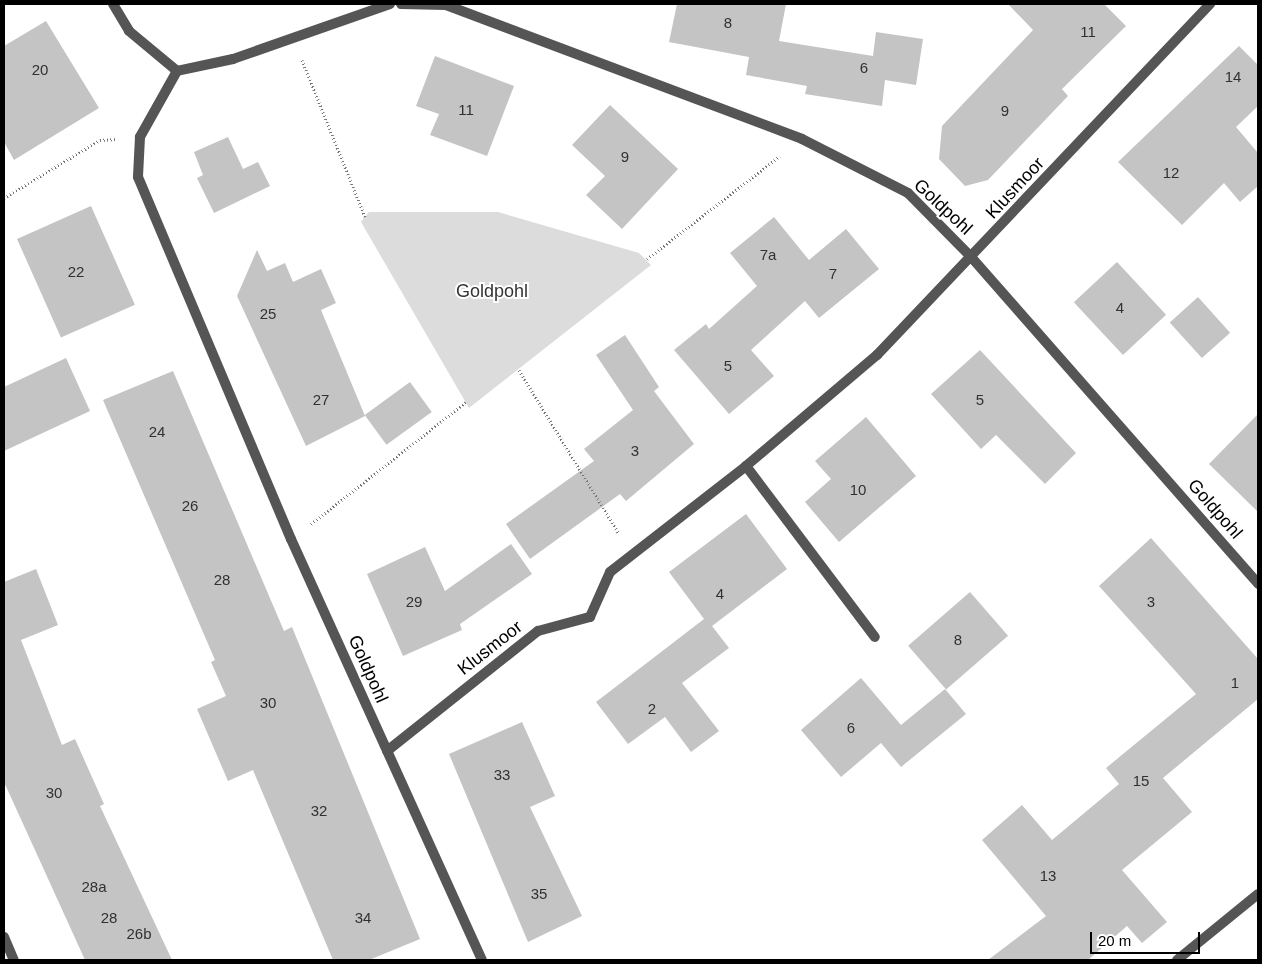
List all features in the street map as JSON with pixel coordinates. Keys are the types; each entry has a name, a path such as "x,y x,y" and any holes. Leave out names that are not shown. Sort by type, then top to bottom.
{"street":[{"path":"113,4 129,30 177,71 234,59 293,36 390,4"},
{"name":"Goldpohl","path":"401,4 446,6 802,139 908,193 972,258 1258,584"},
{"name":"Klusmoor","path":"387,751 538,631 590,617 610,572 746,466 877,355 972,258 1210,4"},
{"name":"Goldpohl","path":"177,71 140,137 138,176 291,540 482,960"},
{"path":"746,466 875,637"},
{"path":"1177,960 1258,894"},
{"path":"4,937 14,960"}],"path":[{"path":"293,36 365,217"},
{"path":"647,259 802,139"},
{"path":"4,198 100,140"},
{"path":"519,370 631,554"},
{"path":"291,540 466,402"}],"green space":[{"name":"Goldpohl","path":"369,212 498,212 639,253 651,265 469,408 361,222"}],"building":[{"path":"677,4 786,4 779,41 873,56 876,32 923,39 916,85 885,80 882,106 805,94 807,86 746,75 749,57 669,42"},
{"path":"1008,4 1104,4 1126,26 1062,89 1068,96 988,180 965,186 939,159 942,126 1033,30"},
{"path":"46,21 99,108 14,160 4,142 4,46"},
{"path":"1239,46 1258,65 1258,106 1236,127 1258,153 1258,186 1240,202 1224,183 1182,225 1118,162"},
{"path":"435,56 514,86 487,156 430,135 439,114 416,106"},
{"path":"610,105 678,169 622,229 586,195 605,176 572,145"},
{"path":"228,137 243,169 258,162 270,186 214,213 197,178 203,175 194,152"},
{"path":"91,206 135,305 61,338 17,239"},
{"path":"774,217 809,260 846,229 879,269 819,318 805,301 751,350 774,376 729,414 674,350 706,324 709,329 757,286 730,253"},
{"path":"257,250 267,271 285,263 293,282 321,269 336,303 321,310 365,416 306,446 237,296"},
{"path":"1117,262 1166,315 1123,355 1074,302"},
{"path":"1198,297 1230,333 1202,358 1170,322"},
{"path":"625,335 659,387 654,391 694,444 626,501 620,494 530,559 506,524 594,461 584,449 633,410 596,355"},
{"path":"980,350 1076,453 1045,484 996,435 981,449 931,394"},
{"path":"66,358 90,411 4,451 4,387"},
{"path":"173,371 284,631 292,627 420,939 369,960 333,960 253,770 228,781 197,709 226,696 211,662 215,660 103,400"},
{"path":"410,382 432,412 386,445 365,415"},
{"path":"1258,414 1258,512 1209,464"},
{"path":"866,417 916,476 839,542 805,502 831,479 815,461"},
{"path":"746,514 787,569 712,626 729,648 682,683 719,731 691,752 665,717 628,744 596,702 704,619 669,572"},
{"path":"1151,538 1258,659 1258,699 1163,778 1192,812 1122,870 1167,922 1142,943 1127,926 1088,960 988,960 1046,916 982,840 1022,805 1052,840 1119,784 1106,768 1196,694 1099,586"},
{"path":"511,544 532,574 460,624 462,630 403,656 367,574 425,547 445,591"},
{"path":"36,569 58,625 21,640 62,745 75,739 104,804 100,806 172,960 85,960 4,782 4,582"},
{"path":"970,592 1008,636 946,690 908,646"},
{"path":"861,678 901,725 945,689 966,714 901,767 881,743 841,777 801,730"},
{"path":"522,722 555,796 530,807 582,916 528,942 449,754"}]}
